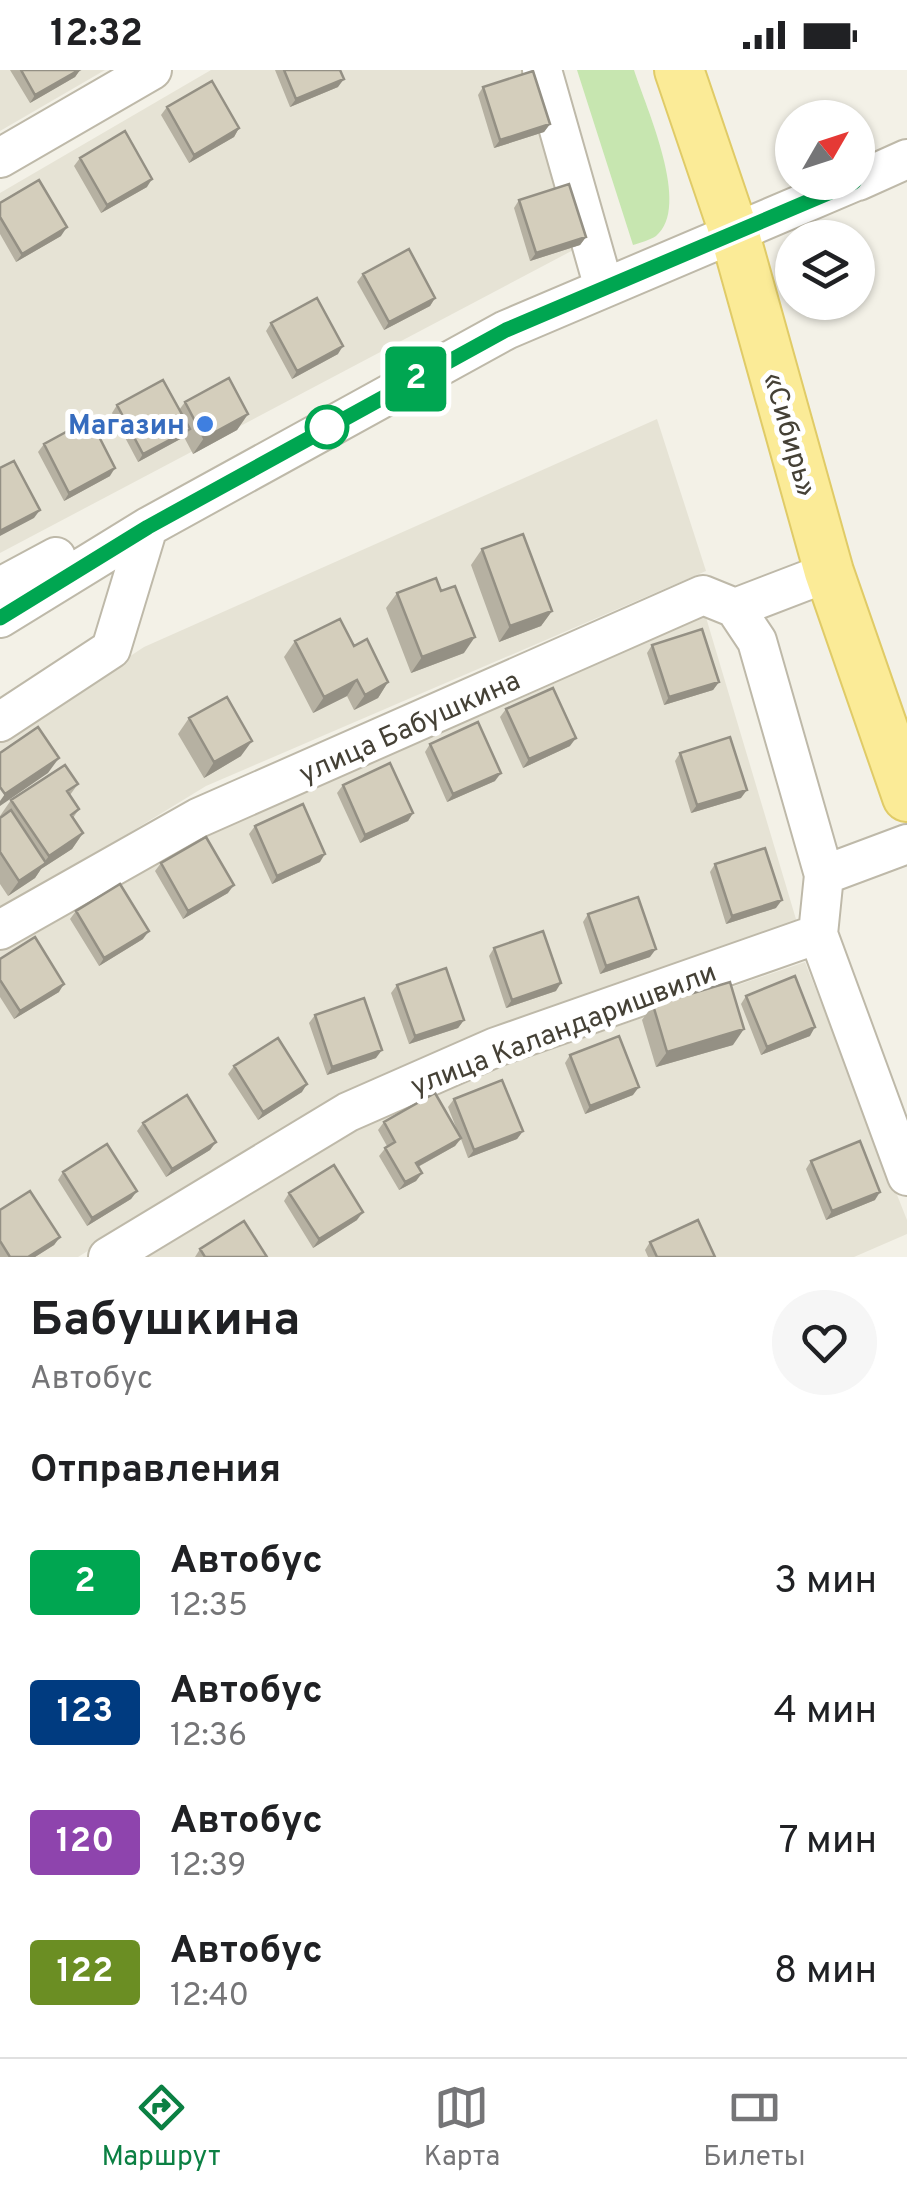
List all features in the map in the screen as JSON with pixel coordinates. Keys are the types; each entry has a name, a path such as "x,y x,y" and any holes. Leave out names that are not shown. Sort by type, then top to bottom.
{"main road":[{"name":"«Сибирь»","path":"680,70 736,235 829,572 907,797"}],"street":[{"path":"0,158 152,70"},
{"path":"542,70 604,288"},
{"path":"875,173 907,159"},
{"path":"0,618 262,462 506,330 815,200"},
{"path":"0,587 141,511 262,462"},
{"path":"0,722 110,649 148,527"},
{"name":"улица Бабушкина","path":"0,930 198,818 703,595 736,608 829,572"},
{"path":"736,608 757,641 824,876 818,934 907,1176"},
{"path":"824,876 907,844"},
{"name":"улица Каландаришвили","path":"108,1257 348,1112 496,1048 818,934"}],"shaded area":[{"path":"0,70 105,70 0,131"},
{"path":"211,70 526,70 579,247 0,553 0,193"},
{"path":"657,419 706,571 206,786 0,912 0,742 144,647"},
{"path":"705,614 798,926 333,1099 78,1257 0,1257 0,949 200,830"},
{"path":"805,962 907,1220 907,1234 854,1257 148,1257 350,1133 502,1066"}],"green space":[{"path":"577,70 634,70 668,181 666,222 648,240 633,245"}],"building":[{"path":"21,70 79,70 35,95"},
{"path":"284,70 340,70 344,79 296,99"},
{"path":"533,71 550,124 500,140 483,87"},
{"path":"212,81 239,128 194,155 167,107"},
{"path":"125,131 152,179 107,205 80,158"},
{"path":"39,180 67,227 22,254 0,217 0,203"},
{"path":"569,184 586,237 536,253 519,200"},
{"path":"409,249 435,298 389,322 363,274"},
{"path":"317,298 343,346 297,371 271,323"},
{"path":"229,378 248,414 204,438 185,402"},
{"path":"163,380 190,429 143,454 117,405"},
{"path":"90,419 115,468 69,493 44,444"},
{"path":"14,461 40,510 0,531 0,468"},
{"path":"523,534 552,611 510,626 482,549"},
{"path":"436,578 441,591 455,586 475,637 422,657 397,593"},
{"path":"340,619 354,646 367,639 388,682 365,695 357,680 324,697 295,641"},
{"path":"702,629 719,682 669,697 652,645"},
{"path":"553,688 576,738 529,759 506,709"},
{"path":"227,697 252,741 214,762 189,718"},
{"path":"478,722 501,773 453,794 430,744"},
{"path":"38,727 59,758 5,794 0,787 0,753"},
{"path":"730,737 747,790 697,805 680,753"},
{"path":"390,763 413,813 365,835 343,785"},
{"path":"65,765 78,784 67,791 79,809 71,815 83,833 49,856 11,800"},
{"path":"303,804 325,854 277,876 255,826"},
{"path":"11,810 46,863 19,881 0,852 0,818"},
{"path":"206,837 234,885 188,911 161,863"},
{"path":"765,848 782,900 732,916 715,864"},
{"path":"120,884 149,931 104,958 76,911"},
{"path":"638,897 656,949 606,966 588,914"},
{"path":"543,931 561,983 512,1000 494,948"},
{"path":"35,937 64,984 20,1011 0,980 0,959"},
{"path":"446,968 464,1020 415,1036 397,985"},
{"path":"795,976 815,1027 767,1047 746,996"},
{"path":"730,982 744,1029 667,1052 653,1005"},
{"path":"364,998 382,1050 332,1067 315,1015"},
{"path":"619,1036 639,1087 590,1106 570,1055"},
{"path":"278,1038 307,1084 263,1112 234,1066"},
{"path":"502,1080 523,1131 474,1150 454,1099"},
{"path":"435,1093 461,1138 416,1163 422,1173 405,1182 385,1148 395,1142 384,1122"},
{"path":"187,1095 216,1142 172,1169 143,1123"},
{"path":"860,1141 880,1192 832,1211 811,1161"},
{"path":"107,1144 137,1191 92,1218 63,1172"},
{"path":"334,1165 363,1212 319,1239 289,1193"},
{"path":"30,1191 60,1237 28,1257 10,1257 0,1241 0,1210"},
{"path":"698,1220 715,1257 657,1257 650,1242"},
{"path":"244,1221 267,1257 205,1257 200,1249"}],"bus line":[{"name":"2","path":"0,618 262,462 506,330 814,200"}],"place":[{"name":"Магазин","path":"205,424"}]}
